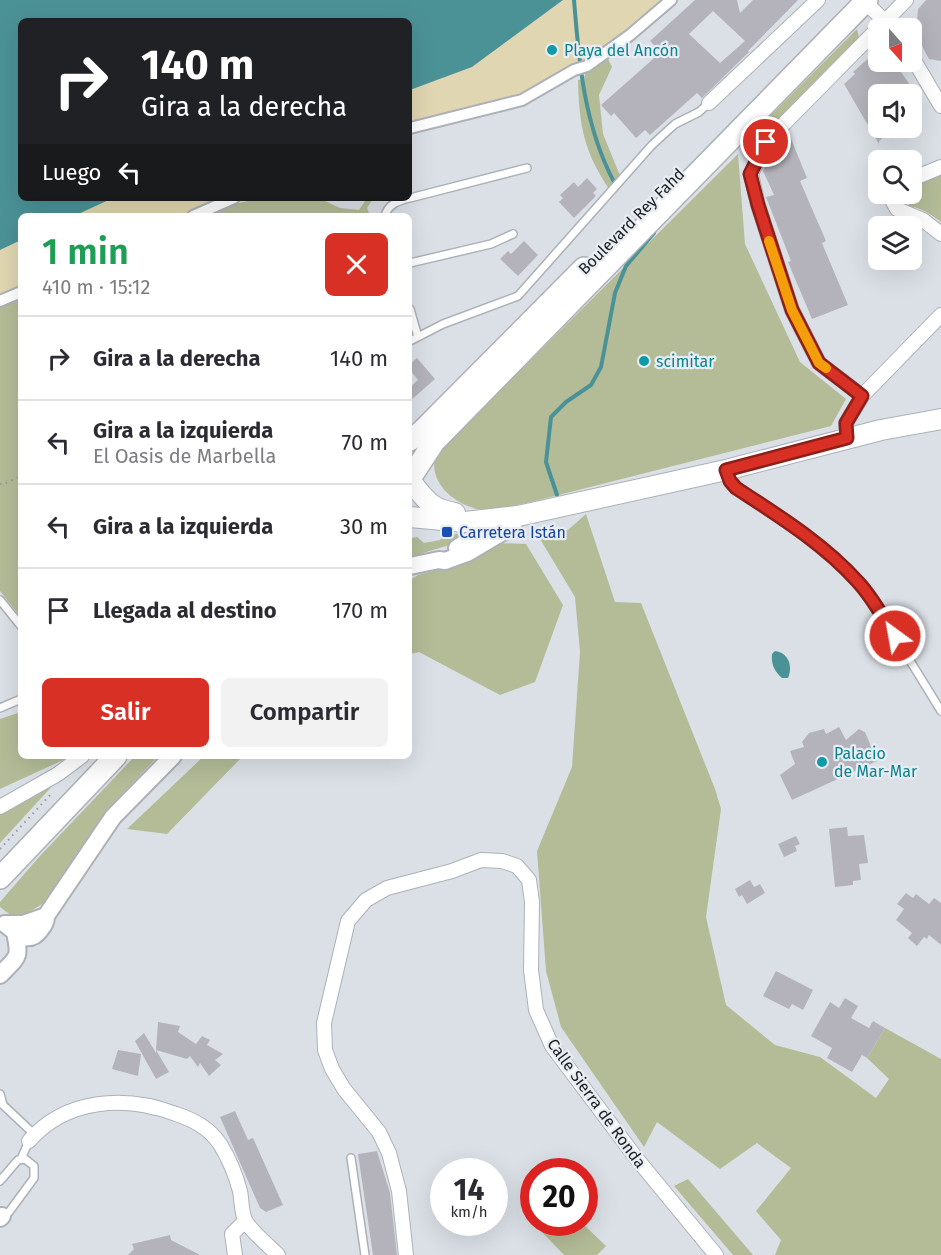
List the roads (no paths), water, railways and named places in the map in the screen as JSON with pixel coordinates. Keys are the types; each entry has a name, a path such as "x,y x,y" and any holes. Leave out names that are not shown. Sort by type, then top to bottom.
{"main road":[{"name":"Boulevard Rey Fahd","path":"412,475 419,436 861,1"},
{"path":"412,517 478,528 518,516 726,470 847,438 941,419"},
{"path":"412,482 431,506 478,528"},
{"path":"2,865 98,759"},
{"path":"2,865 113,759"},
{"path":"0,891 5,884 2,865"}],"street":[{"path":"412,128 522,100 574,70 587,66 630,35 671,0"},
{"path":"710,103 818,0"},
{"path":"894,18 906,0"},
{"path":"861,1 881,18"},
{"path":"862,396 819,363 792,310 750,174 766,142 868,45"},
{"path":"922,69 937,87 941,106"},
{"path":"922,175 941,166"},
{"path":"201,213 227,201"},
{"path":"894,204 897,209 923,220 941,234"},
{"path":"0,301 18,293"},
{"path":"847,438 846,423 862,396 941,315"},
{"path":"412,566 439,560 444,554 463,545 478,528"},
{"path":"0,807 58,774 78,759"},
{"path":"3,971 13,965 19,954 24,951 38,924 113,817 169,759"},
{"name":"Calle Sierra de Ronda","path":"406,1255 399,1191 389,1153 379,1132 344,1089 332,1069 325,1050 324,1023 348,921 366,900 387,888 452,871 481,860 502,861 517,866 529,880 532,902 531,970 536,1010 552,1046 637,1159 716,1255"},
{"path":"7,928 25,938 38,924"},
{"path":"7,928 19,954"},
{"path":"3,971 11,949 7,928"},
{"path":"32,1138 63,1114 92,1104 120,1101 154,1105 195,1120 210,1132 221,1146 240,1190 246,1221 278,1255"},
{"path":"235,1255 232,1234 246,1221"}],"lane":[{"path":"412,340 443,324 518,296 652,145 675,124 699,112 710,103"},
{"path":"412,197 527,168"},
{"path":"386,213 387,209 397,201"},
{"path":"412,263 491,244 513,234"},
{"path":"412,316 418,337"},
{"path":"726,470 730,481 736,488 787,521 834,557 858,582 872,599 941,711"},
{"path":"0,600 18,622"},
{"path":"0,708 18,700"},
{"path":"0,1094 3,1105 32,1138 21,1159 14,1163 0,1181"},
{"path":"351,1158 365,1255"},
{"path":"0,1217 9,1212 34,1178 35,1170 32,1163 21,1159"}],"water":[{"path":"0,0 563,0 472,67 412,89 412,18 18,18 18,201 106,201 80,213 18,213 18,241 0,250"},
{"path":"775,651 784,654 789,661 788,678 782,678 774,667 772,654"}],"waterway":[{"path":"574,0 578,47 589,116 614,182"},
{"path":"557,495 546,462 551,417 566,402 591,385 601,367 615,293 626,266 654,233"}],"place":[{"name":"Playa del Ancón","path":"552,50"},
{"name":"scimitar","path":"644,361"},
{"name":"Carretera Istán","path":"447,532"},
{"name":"Palacio de Mar-Mar","path":"822,762"}]}
